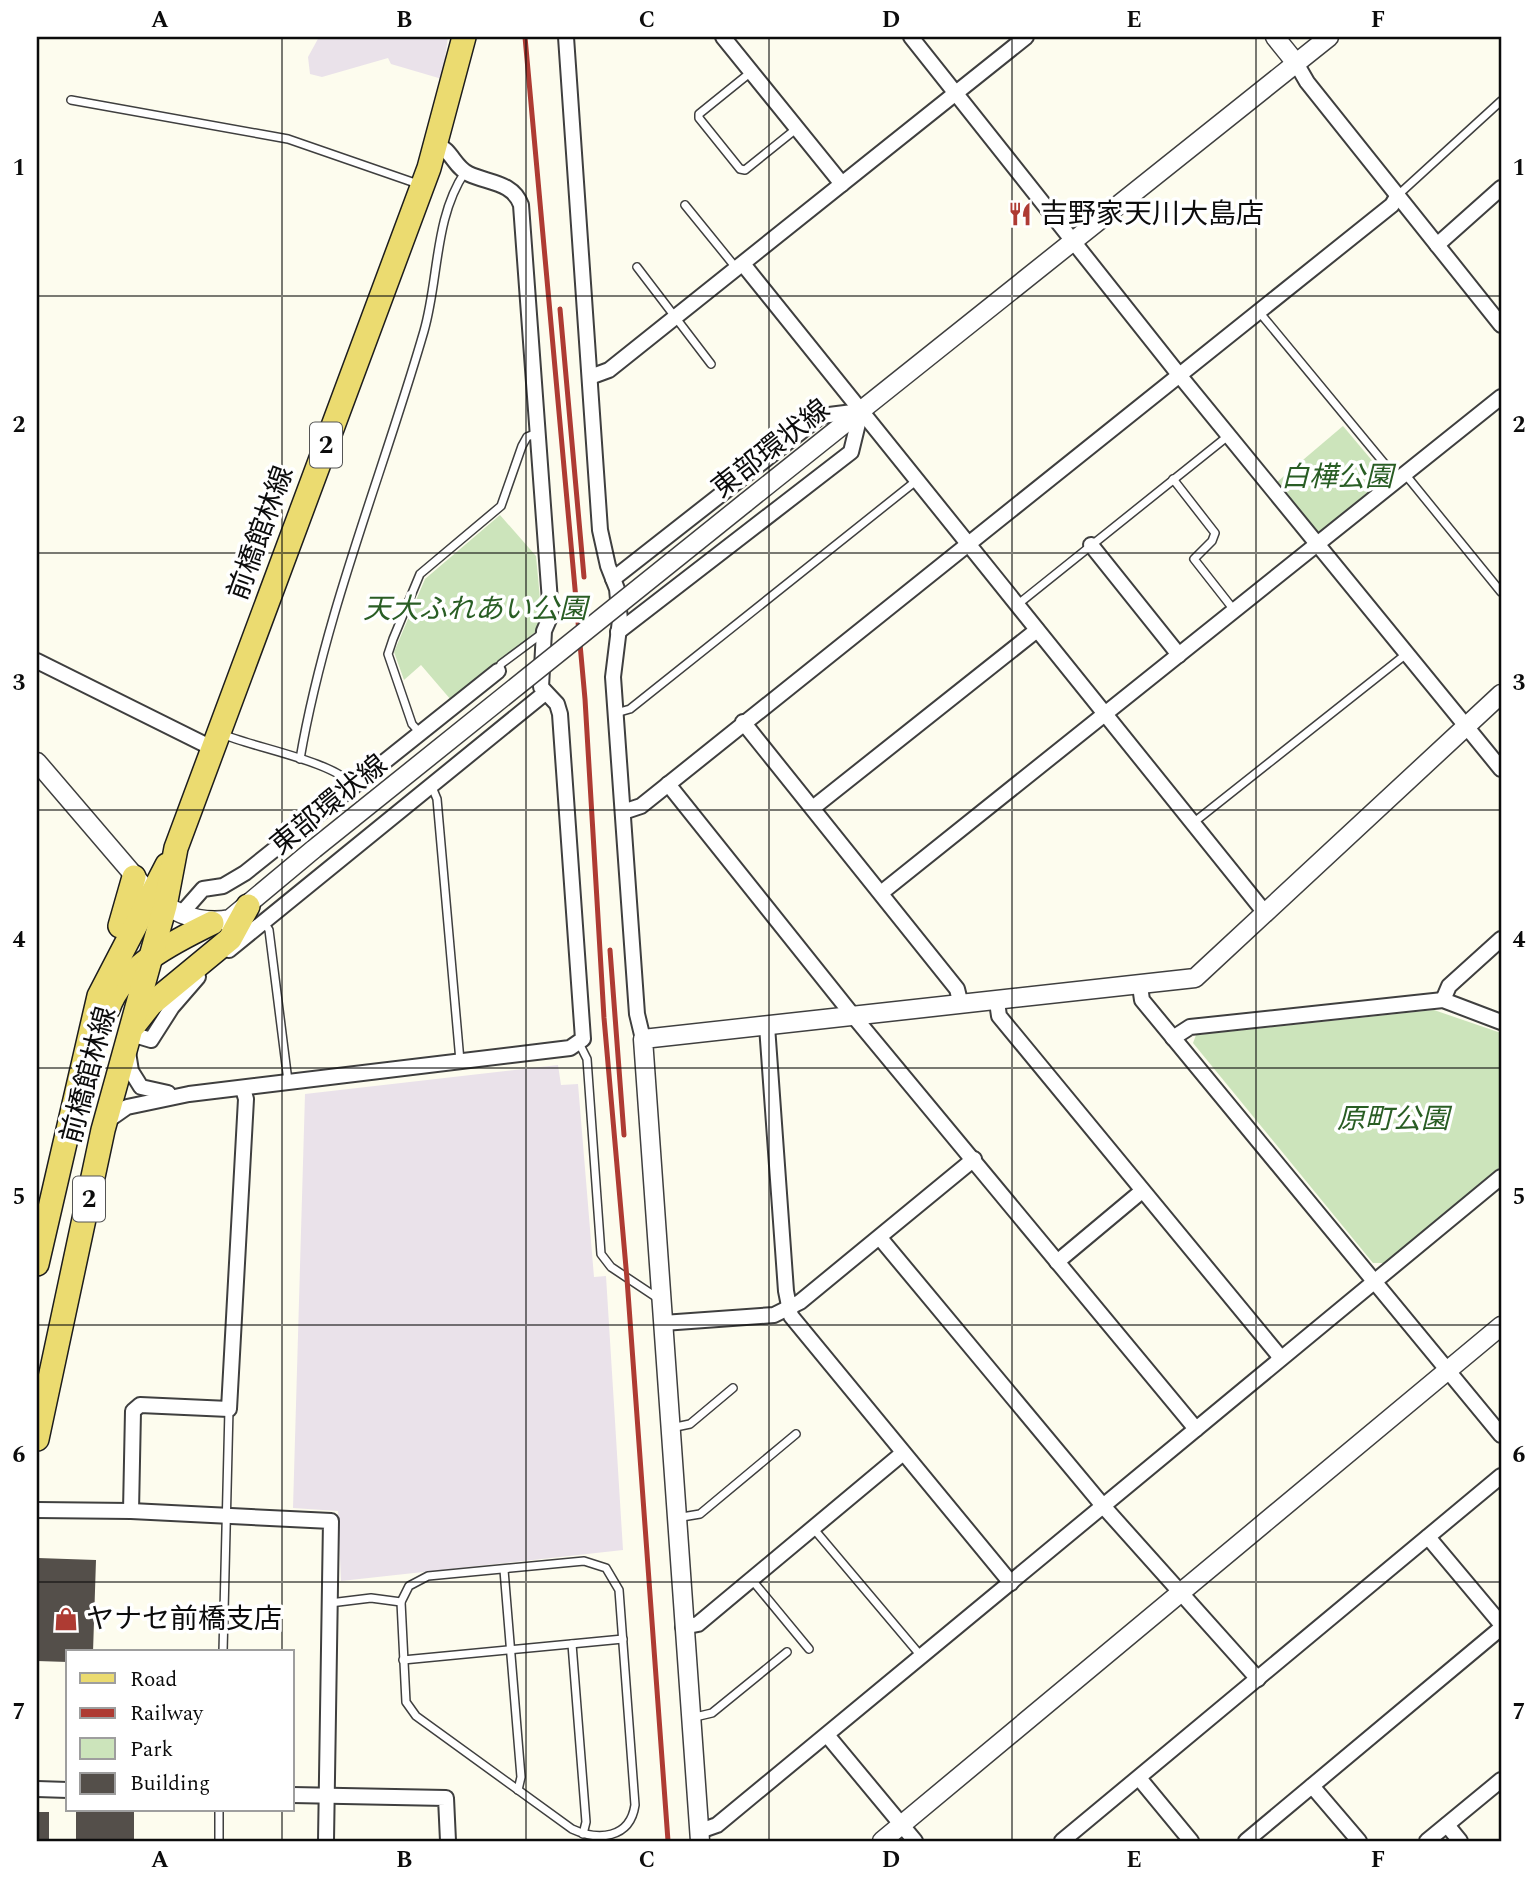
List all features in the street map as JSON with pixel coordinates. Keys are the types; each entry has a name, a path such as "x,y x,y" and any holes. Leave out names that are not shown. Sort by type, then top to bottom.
{"main road":[{"name":"前橋館林線","path":"37,1439 103,1130 165,905 176,850 422,185 436,144 464,37"},
{"path":"99,996 134,877"},
{"name":"前橋館林線","path":"37,1265 73,1119 99,996 165,905"},
{"path":"130,1036 150,1005 256,914"},
{"path":"73,1119 112,999 129,977 149,961 183,937 212,923"}],"street":[{"path":"566,37 600,530 617,589 618,632 613,666 615,713 637,1014 643,1039 663,1300 683,1627 700,1836 827,1735 1501,1177"},
{"path":"723,37 842,184"},
{"path":"911,37 1228,436 1501,769"},
{"path":"590,377 609,370 1026,37"},
{"path":"1275,37 1307,82 1501,325"},
{"name":"東部環状線","path":"212,923 256,914 314,849 1329,37"},
{"path":"103,1130 109,1118 121,1109 189,1094 570,1048 579,1044 583,1036 560,714 557,705 541,687 544,631 551,615 521,205 513,191 465,172 446,148 436,144"},
{"path":"1437,245 1501,188"},
{"path":"622,812 641,806 743,722 1260,313 1392,205 1398,195"},
{"path":"740,267 861,411 1266,914"},
{"path":"881,893 1234,610 1318,547 1501,397"},
{"path":"613,579 821,416 861,411"},
{"path":"618,632 851,452 861,411"},
{"path":"1091,545 1179,654"},
{"path":"814,807 1037,631"},
{"path":"37,661 216,740"},
{"path":"165,905 203,889 234,881 498,671"},
{"path":"256,914 432,787 537,703 545,693"},
{"path":"643,1039 1140,986 1200,976 1501,694"},
{"path":"743,722 814,807 957,989 961,1005"},
{"path":"37,762 134,877 165,905 212,923"},
{"path":"668,784 855,1018 1196,1429"},
{"path":"1443,1000 1449,986 1501,939"},
{"path":"1140,986 1142,1000 1501,1435"},
{"path":"1173,1038 1190,1027 1443,1000 1501,1022"},
{"path":"997,1002 999,1016 1281,1358"},
{"path":"767,1026 789,1309 795,1323 1011,1583"},
{"path":"130,1036 131,1071 141,1087 153,1092 189,1094"},
{"path":"131,1511 133,1410 140,1405 229,1409 246,1099 243,1089"},
{"path":"663,1323 774,1315 789,1309 880,1238 974,1159"},
{"path":"1057,1262 1142,1191"},
{"path":"880,1238 1104,1507 1258,1679"},
{"path":"882,1841 1501,1326"},
{"path":"683,1627 698,1624 904,1452"},
{"path":"1062,1841 1501,1476"},
{"path":"37,1510 131,1511 331,1521 326,1841"},
{"path":"1246,1841 1501,1626 1429,1537"},
{"path":"827,1735 915,1841"},
{"path":"1139,1778 1191,1841"},
{"path":"1427,1841 1501,1780"},
{"path":"1312,1787 1359,1841"},
{"path":"37,1789 66,1790"},
{"path":"294,1796 446,1798 449,1841"},
{"path":"1447,1825 1460,1841"}],"lane":[{"path":"751,72 699,114 699,118 740,170 744,170 796,129"},
{"path":"71,100 288,139 422,185"},
{"path":"1398,195 1501,101"},
{"path":"300,760 321,658 425,327 447,211 465,172"},
{"path":"685,205 740,267"},
{"path":"637,267 711,365"},
{"path":"1260,313 1501,592"},
{"path":"420,733 412,724 388,654 393,639 420,574 501,506 522,446 527,437 537,433"},
{"path":"1017,605 1228,436"},
{"path":"1174,479 1215,533 1213,541 1194,559 1234,610"},
{"path":"615,713 631,709 916,481"},
{"path":"498,671 501,664 544,631"},
{"path":"1193,823 1405,655"},
{"path":"216,740 300,760 345,777 354,786"},
{"path":"432,787 437,799 460,1061"},
{"path":"256,914 269,930 288,1082"},
{"path":"579,1044 587,1059 601,1254 616,1272 663,1300"},
{"path":"670,1429 690,1424 733,1388"},
{"path":"223,1650 229,1409"},
{"path":"676,1518 699,1514 796,1434"},
{"path":"813,1528 921,1657"},
{"path":"584,1561 601,1565 618,1584 634,1811 626,1825 610,1836 583,1834 412,1712 406,1702 401,1602 410,1586 421,1578 584,1561"},
{"path":"504,1570 521,1777 518,1790"},
{"path":"751,1579 809,1649"},
{"path":"330,1603 371,1598 401,1602"},
{"path":"402,1660 623,1639"},
{"path":"572,1644 586,1822 583,1834"},
{"path":"691,1718 712,1713 787,1652"},
{"path":"219,1812 219,1841"}],"shaded area":[{"path":"319,37 448,37 442,79 391,64 388,58 322,77 310,74 308,57"},
{"path":"558,1065 561,1085 578,1084 594,1277 606,1276 623,1550 341,1581 338,1511 293,1508 305,1094"}],"green space":[{"name":"白樺公園","path":"1343,426 1385,476 1383,483 1323,532 1317,531 1277,482"},
{"name":"天大ふれあい公園","path":"500,515 536,556 542,620 538,630 451,700 421,665 404,680 394,652 425,579"},
{"name":"原町公園","path":"1434,1010 1501,1033 1501,1166 1384,1263 1373,1263 1193,1043 1196,1035"}],"building":[{"name":"ヤナセ前橋支店","path":"38,1558 96,1560 93,1650 66,1650 66,1662 37,1661"},
{"path":"37,1812 49,1812 49,1841 37,1841"},
{"path":"76,1812 134,1812 134,1841 76,1841"}],"railway":[{"path":"525,37 585,699 604,1018 627,1279 668,1841"},
{"path":"560,309 584,577"},
{"path":"610,950 624,1135"}],"place":[{"name":"吉野家天川大島店","path":"1020,214"},
{"name":"ヤナセ前橋支店","path":"66,1619"}]}
